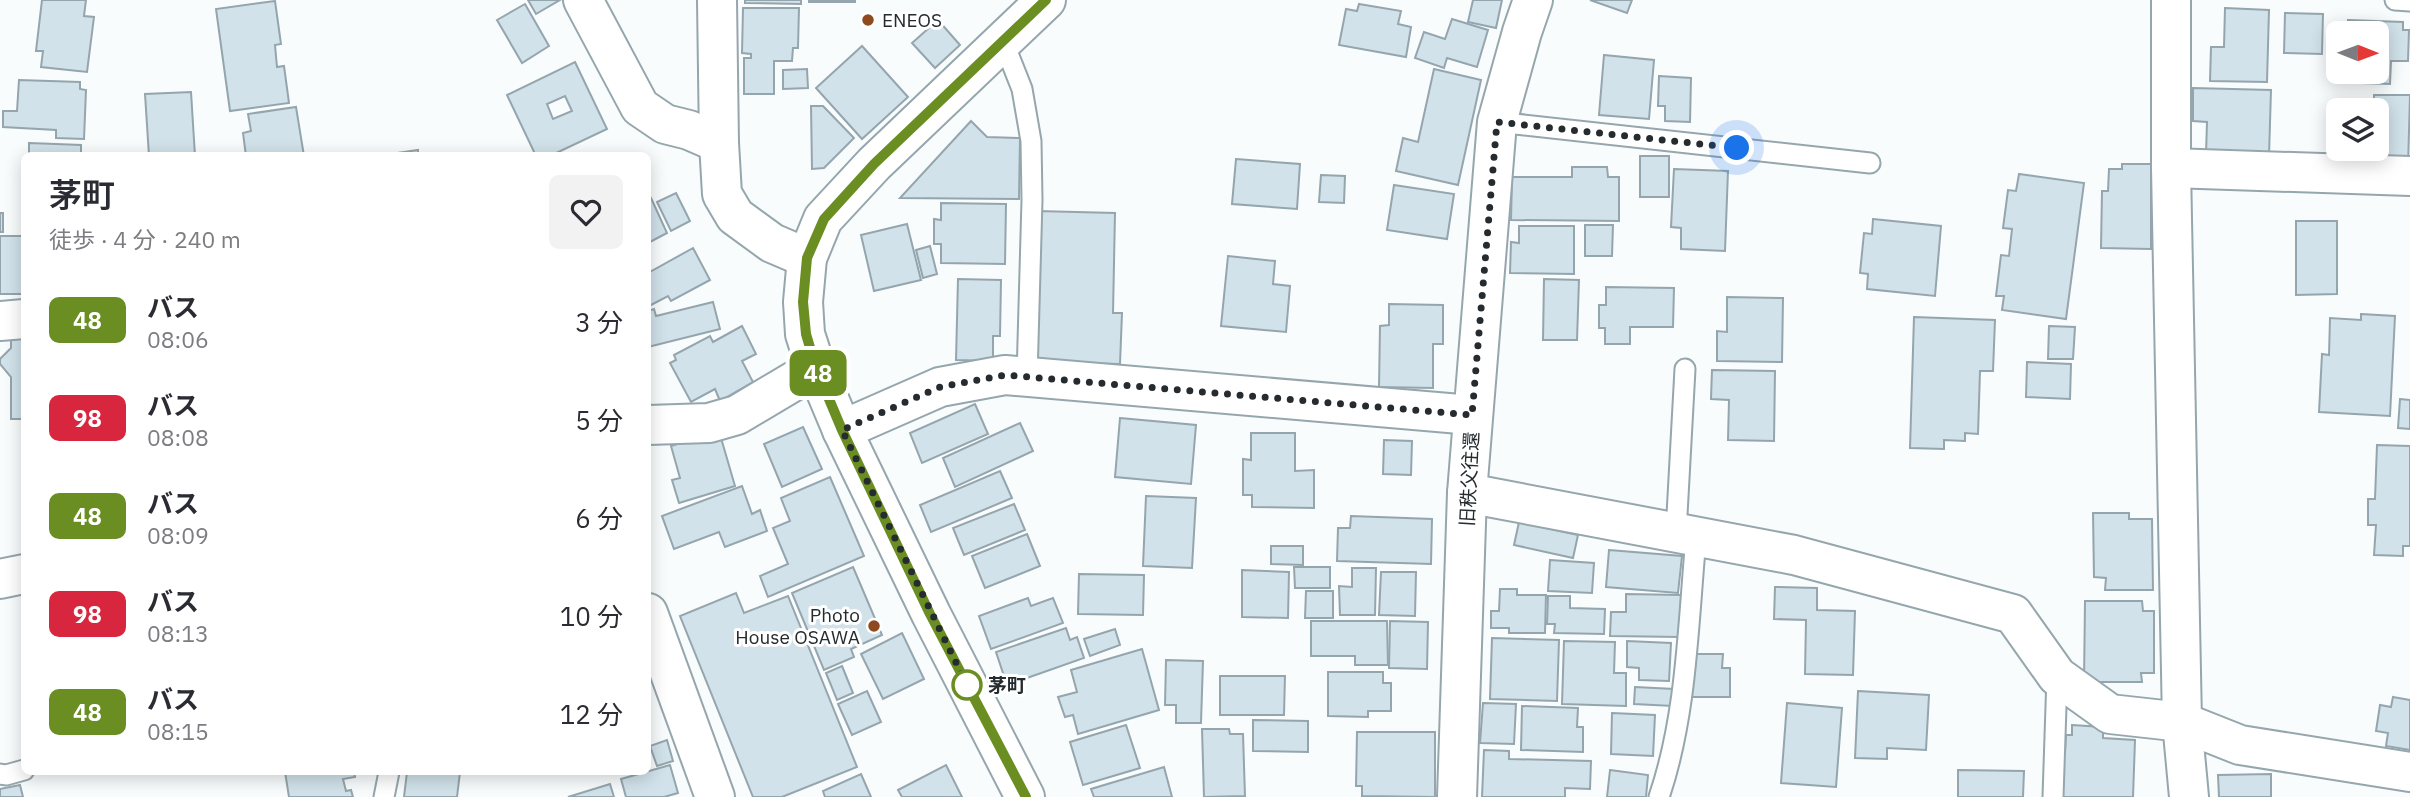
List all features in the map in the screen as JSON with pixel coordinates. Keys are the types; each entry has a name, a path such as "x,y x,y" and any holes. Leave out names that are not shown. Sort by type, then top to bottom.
{"street":[{"path":"583,0 640,107 665,124 689,130 719,143"},
{"path":"717,0 722,194 735,216 772,243 807,258"},
{"name":"旧秩父往還","path":"1457,797 1467,492 1497,122 1533,0"},
{"path":"2171,0 2171,167 2182,722 2189,797"},
{"path":"1026,797 930,614 842,430 816,368 806,334 803,302 807,258 824,219 849,190 1041,2"},
{"path":"2171,167 2410,176"},
{"path":"0,321 21,319"},
{"path":"651,425 709,422 737,415 816,368"},
{"path":"842,430 940,387 1005,375 1472,415"},
{"path":"1467,492 1794,555 2013,614 2057,676 2110,714 2182,722 2240,746 2410,772"},
{"path":"0,579 21,575"},
{"path":"651,621 715,797"}],"lane":[{"path":"2395,0 2410,1"},
{"path":"1003,41 1022,89 1031,141 1027,377"},
{"path":"1497,122 1870,163"},
{"path":"1659,797 1668,770 1680,709 1686,536 1685,369"},
{"path":"2053,797 2057,676"},
{"path":"0,774 21,771"},
{"path":"384,797 388,775"}],"building":[{"path":"42,0 86,0 84,16 94,17 87,72 41,67 43,51 36,51"},
{"path":"528,0 560,0 536,14"},
{"path":"745,0 801,0 801,4 745,3"},
{"path":"855,0 855,2 809,2"},
{"path":"1473,0 1502,0 1496,28 1468,22"},
{"path":"1590,0 1632,0 1627,13"},
{"path":"275,1 281,44 275,45 277,67 284,66 289,103 230,111 216,9"},
{"path":"525,4 549,46 522,63 497,20"},
{"path":"1359,4 1401,11 1398,24 1411,27 1406,57 1339,45 1346,9 1357,11"},
{"path":"743,8 799,8 798,48 793,48 792,61 774,61 774,94 744,94 744,58 751,58 751,54 742,53"},
{"path":"2225,8 2269,10 2267,82 2210,81 2211,47 2224,47"},
{"path":"2285,13 2323,14 2322,54 2284,53"},
{"path":"1452,19 1488,30 1477,67 1447,58 1444,68 1415,58 1424,32 1445,39"},
{"path":"938,20 960,45 935,68 912,43"},
{"path":"2389,21 2403,22 2403,30 2409,30 2408,61 2391,61 2390,84"},
{"path":"862,46 908,97 862,139 816,88"},
{"path":"1604,55 1654,60 1649,119 1599,115"},
{"path":"575,62 607,129 558,152 534,152 507,95","holes":["565,96 572,111 553,119 547,104"]},
{"path":"807,69 808,88 783,89 783,70"},
{"path":"1434,69 1481,80 1458,185 1396,171 1403,138 1418,142"},
{"path":"1659,76 1691,78 1690,122 1665,121 1665,106 1658,106"},
{"path":"19,80 80,82 80,89 86,90 84,139 56,138 56,130 3,127 3,111 17,111"},
{"path":"2193,88 2271,90 2269,156 2206,154 2207,122 2193,121"},
{"path":"191,92 195,152 149,152 145,94"},
{"path":"2374,95 2410,95 2408,167 2373,166 2373,161 2389,161 2389,98 2374,98"},
{"path":"811,106 823,106 854,138 824,168 812,169"},
{"path":"296,107 303,152 245,152 243,133 251,131 248,114"},
{"path":"971,121 987,137 1020,138 1019,199 900,198"},
{"path":"29,143 81,145 81,152 29,152"},
{"path":"1640,156 1669,156 1669,197 1640,197"},
{"path":"1236,159 1300,164 1297,209 1232,204"},
{"path":"2122,164 2151,164 2151,249 2101,248 2102,191 2108,191 2109,169 2122,169"},
{"path":"1572,167 1607,167 1608,177 1619,177 1619,221 1511,220 1512,177 1572,177"},
{"path":"1674,169 1728,171 1725,251 1681,249 1681,228 1671,227"},
{"path":"2019,174 2084,183 2066,319 2002,310 2004,296 1996,296 2001,255 2009,256 2012,229 2003,228 2008,190 2016,191"},
{"path":"1321,175 1345,176 1344,203 1319,202"},
{"path":"1394,185 1454,194 1447,239 1387,230"},
{"path":"676,193 690,221 671,231 657,202"},
{"path":"651,198 667,233 651,241"},
{"path":"941,203 1006,204 1005,264 941,263 941,244 934,244 934,219 941,220"},
{"path":"1037,211 1115,213 1113,313 1122,313 1120,364 1033,362"},
{"path":"0,213 3,213 3,232 0,232"},
{"path":"1873,219 1941,226 1935,296 1867,289 1868,274 1860,273 1864,233 1872,234"},
{"path":"2296,221 2337,221 2337,294 2296,295"},
{"path":"907,224 921,280 874,291 861,235"},
{"path":"1585,225 1613,225 1612,256 1585,256"},
{"path":"1519,226 1574,226 1574,274 1510,273 1511,242 1519,243"},
{"path":"0,236 21,236 21,294 0,294"},
{"path":"930,246 937,274 923,278 916,250"},
{"path":"693,248 710,280 671,301 668,296 651,305 651,271"},
{"path":"1228,256 1275,261 1273,284 1290,286 1286,332 1221,326"},
{"path":"958,279 1001,280 1000,336 993,336 993,361 956,360"},
{"path":"1544,279 1579,280 1577,340 1543,340"},
{"path":"1606,287 1674,288 1673,327 1630,327 1630,344 1605,344 1605,328 1599,328 1599,305 1606,305"},
{"path":"1727,297 1783,298 1782,362 1717,361 1717,331 1727,332"},
{"path":"713,302 720,329 651,346 651,310 654,309 656,316"},
{"path":"1389,304 1443,305 1443,344 1433,344 1433,388 1379,387 1380,326 1389,325"},
{"path":"2361,314 2395,316 2390,416 2319,412 2322,354 2329,355 2330,318 2361,320"},
{"path":"1914,317 1995,320 1993,371 1980,371 1978,434 1965,433 1965,441 1944,440 1944,449 1910,448"},
{"path":"742,326 756,354 742,361 753,382 720,401 715,389 691,402 670,363 676,360 674,355 710,336 713,342"},
{"path":"2049,326 2075,327 2073,359 2048,359"},
{"path":"11,334 21,334 21,419 11,419 11,377 0,364 0,359 11,348"},
{"path":"2027,362 2071,364 2070,399 2026,397"},
{"path":"1712,370 1775,371 1774,441 1728,440 1729,400 1711,399"},
{"path":"2400,399 2410,400 2410,429 2398,428"},
{"path":"975,404 988,434 922,463 910,433"},
{"path":"1120,418 1196,425 1191,484 1115,477"},
{"path":"1020,423 1033,451 955,487 943,458"},
{"path":"803,427 822,469 782,487 764,444"},
{"path":"719,431 735,486 679,503 672,480 680,478 671,446"},
{"path":"1251,433 1295,433 1295,471 1314,470 1314,508 1252,507 1252,495 1243,495 1243,459 1251,460"},
{"path":"1384,440 1412,441 1411,475 1383,474"},
{"path":"2377,445 2410,446 2410,546 2403,546 2403,556 2374,555 2376,525 2368,525 2368,499 2375,499"},
{"path":"1000,471 1012,498 931,532 920,505"},
{"path":"830,477 864,556 768,597 760,576 788,564 773,528 790,521 781,498"},
{"path":"742,486 752,514 760,510 767,531 725,547 719,532 674,549 662,516"},
{"path":"1146,496 1196,498 1192,568 1143,566"},
{"path":"1014,504 1025,530 964,555 953,528"},
{"path":"2093,513 2129,513 2129,519 2152,519 2153,590 2105,590 2106,578 2094,577"},
{"path":"1351,516 1432,519 1431,564 1337,561 1338,528 1350,528"},
{"path":"1519,522 1578,535 1573,558 1514,545"},
{"path":"1027,534 1040,566 985,588 972,556"},
{"path":"1271,546 1303,546 1303,565 1271,564"},
{"path":"1609,550 1682,556 1678,593 1606,587"},
{"path":"1550,560 1594,563 1592,593 1548,591"},
{"path":"853,567 882,635 851,649 854,657 824,670 792,593"},
{"path":"1294,567 1330,567 1330,588 1295,588"},
{"path":"1352,568 1376,568 1375,615 1340,615 1339,586 1352,587"},
{"path":"1242,570 1289,572 1288,618 1242,617"},
{"path":"1381,572 1416,572 1415,616 1379,615"},
{"path":"1079,574 1144,575 1143,615 1078,614"},
{"path":"1775,587 1817,588 1817,610 1855,611 1853,675 1805,674 1806,620 1774,619"},
{"path":"1500,589 1517,589 1517,595 1546,595 1545,633 1509,633 1509,628 1491,628 1491,611 1499,611"},
{"path":"1306,591 1333,591 1333,618 1305,618"},
{"path":"736,593 744,613 788,596 857,767 782,797 753,797 680,616"},
{"path":"1626,594 1681,595 1680,637 1610,636 1611,612 1626,612"},
{"path":"1548,596 1570,596 1570,608 1605,609 1604,634 1554,633 1555,624 1547,624"},
{"path":"1028,598 1031,606 1053,598 1063,623 991,649 979,616"},
{"path":"2085,601 2142,601 2143,611 2154,611 2154,673 2141,673 2142,682 2084,682"},
{"path":"1311,621 1387,621 1388,665 1355,665 1355,656 1311,656"},
{"path":"1390,621 1428,622 1427,669 1389,668"},
{"path":"1066,628 1070,640 1077,637 1084,658 1007,685 996,652"},
{"path":"1115,629 1120,645 1090,656 1084,639"},
{"path":"902,633 924,679 883,699 861,654"},
{"path":"1492,638 1559,640 1557,701 1490,699"},
{"path":"1564,641 1615,642 1614,673 1626,673 1626,706 1562,704"},
{"path":"1627,641 1671,643 1669,681 1639,680 1639,668 1627,667"},
{"path":"1142,649 1159,710 1078,734 1073,715 1065,717 1058,697 1077,692 1071,670"},
{"path":"1693,654 1723,654 1722,668 1730,668 1730,697 1692,697"},
{"path":"1166,660 1203,661 1201,723 1176,723 1176,705 1165,705"},
{"path":"842,666 853,693 837,700 826,673"},
{"path":"1328,672 1383,672 1383,683 1391,683 1391,711 1368,711 1368,717 1328,716"},
{"path":"1220,676 1285,676 1284,715 1220,715"},
{"path":"1635,687 1674,689 1673,706 1634,704"},
{"path":"867,691 881,722 852,735 838,704"},
{"path":"1858,691 1929,695 1926,750 1887,748 1887,759 1855,758"},
{"path":"2393,697 2410,700 2410,750 2386,746 2388,733 2376,731 2380,705 2391,707"},
{"path":"1483,703 1516,704 1514,744 1480,743"},
{"path":"1787,703 1842,708 1836,787 1781,783"},
{"path":"1522,706 1578,708 1577,727 1583,727 1583,752 1521,750"},
{"path":"1612,713 1655,715 1653,756 1611,754"},
{"path":"1253,720 1308,721 1308,752 1253,751"},
{"path":"1126,725 1140,768 1083,785 1070,742"},
{"path":"2072,725 2103,727 2103,738 2135,740 2133,797 2062,797 2063,778 2058,777 2059,753 2065,753 2066,735 2072,735"},
{"path":"1202,729 1229,729 1230,734 1243,734 1245,796 1204,797"},
{"path":"1357,732 1435,732 1435,797 1362,796 1362,786 1356,786"},
{"path":"667,740 673,761 657,766 651,746"},
{"path":"1484,750 1509,751 1509,759 1591,761 1590,789 1565,788 1565,797 1482,797"},
{"path":"670,765 678,793 664,797 626,797 621,779 635,775 651,775 651,770"},
{"path":"946,765 962,797 902,797 898,790"},
{"path":"1164,767 1172,797 1094,797 1091,789"},
{"path":"1610,770 1648,775 1646,797 1607,797"},
{"path":"1958,770 2024,771 2023,797 1958,797"},
{"path":"861,774 871,797 825,797 823,791"},
{"path":"2271,774 2271,797 2219,797 2218,775"},
{"path":"285,775 355,775 343,779 346,791 351,790 353,797 289,797"},
{"path":"407,775 460,775 457,797 404,797"},
{"path":"610,784 614,797 568,797"},
{"path":"20,785 23,797 0,797 0,789"}],"bus line":[{"name":"48","path":"1026,797 930,614 842,430 816,368 806,334 803,302 807,258 824,219 874,164 1046,0"}],"place":[{"name":"ENEOS","path":"868,20"},
{"name":"Photo House OSAWA","path":"874,626"},
{"name":"茅町","path":"967,685"}],"route":[{"path":"967,685 842,430 940,387 1005,375 1472,415 1497,122 1737,148"}]}
